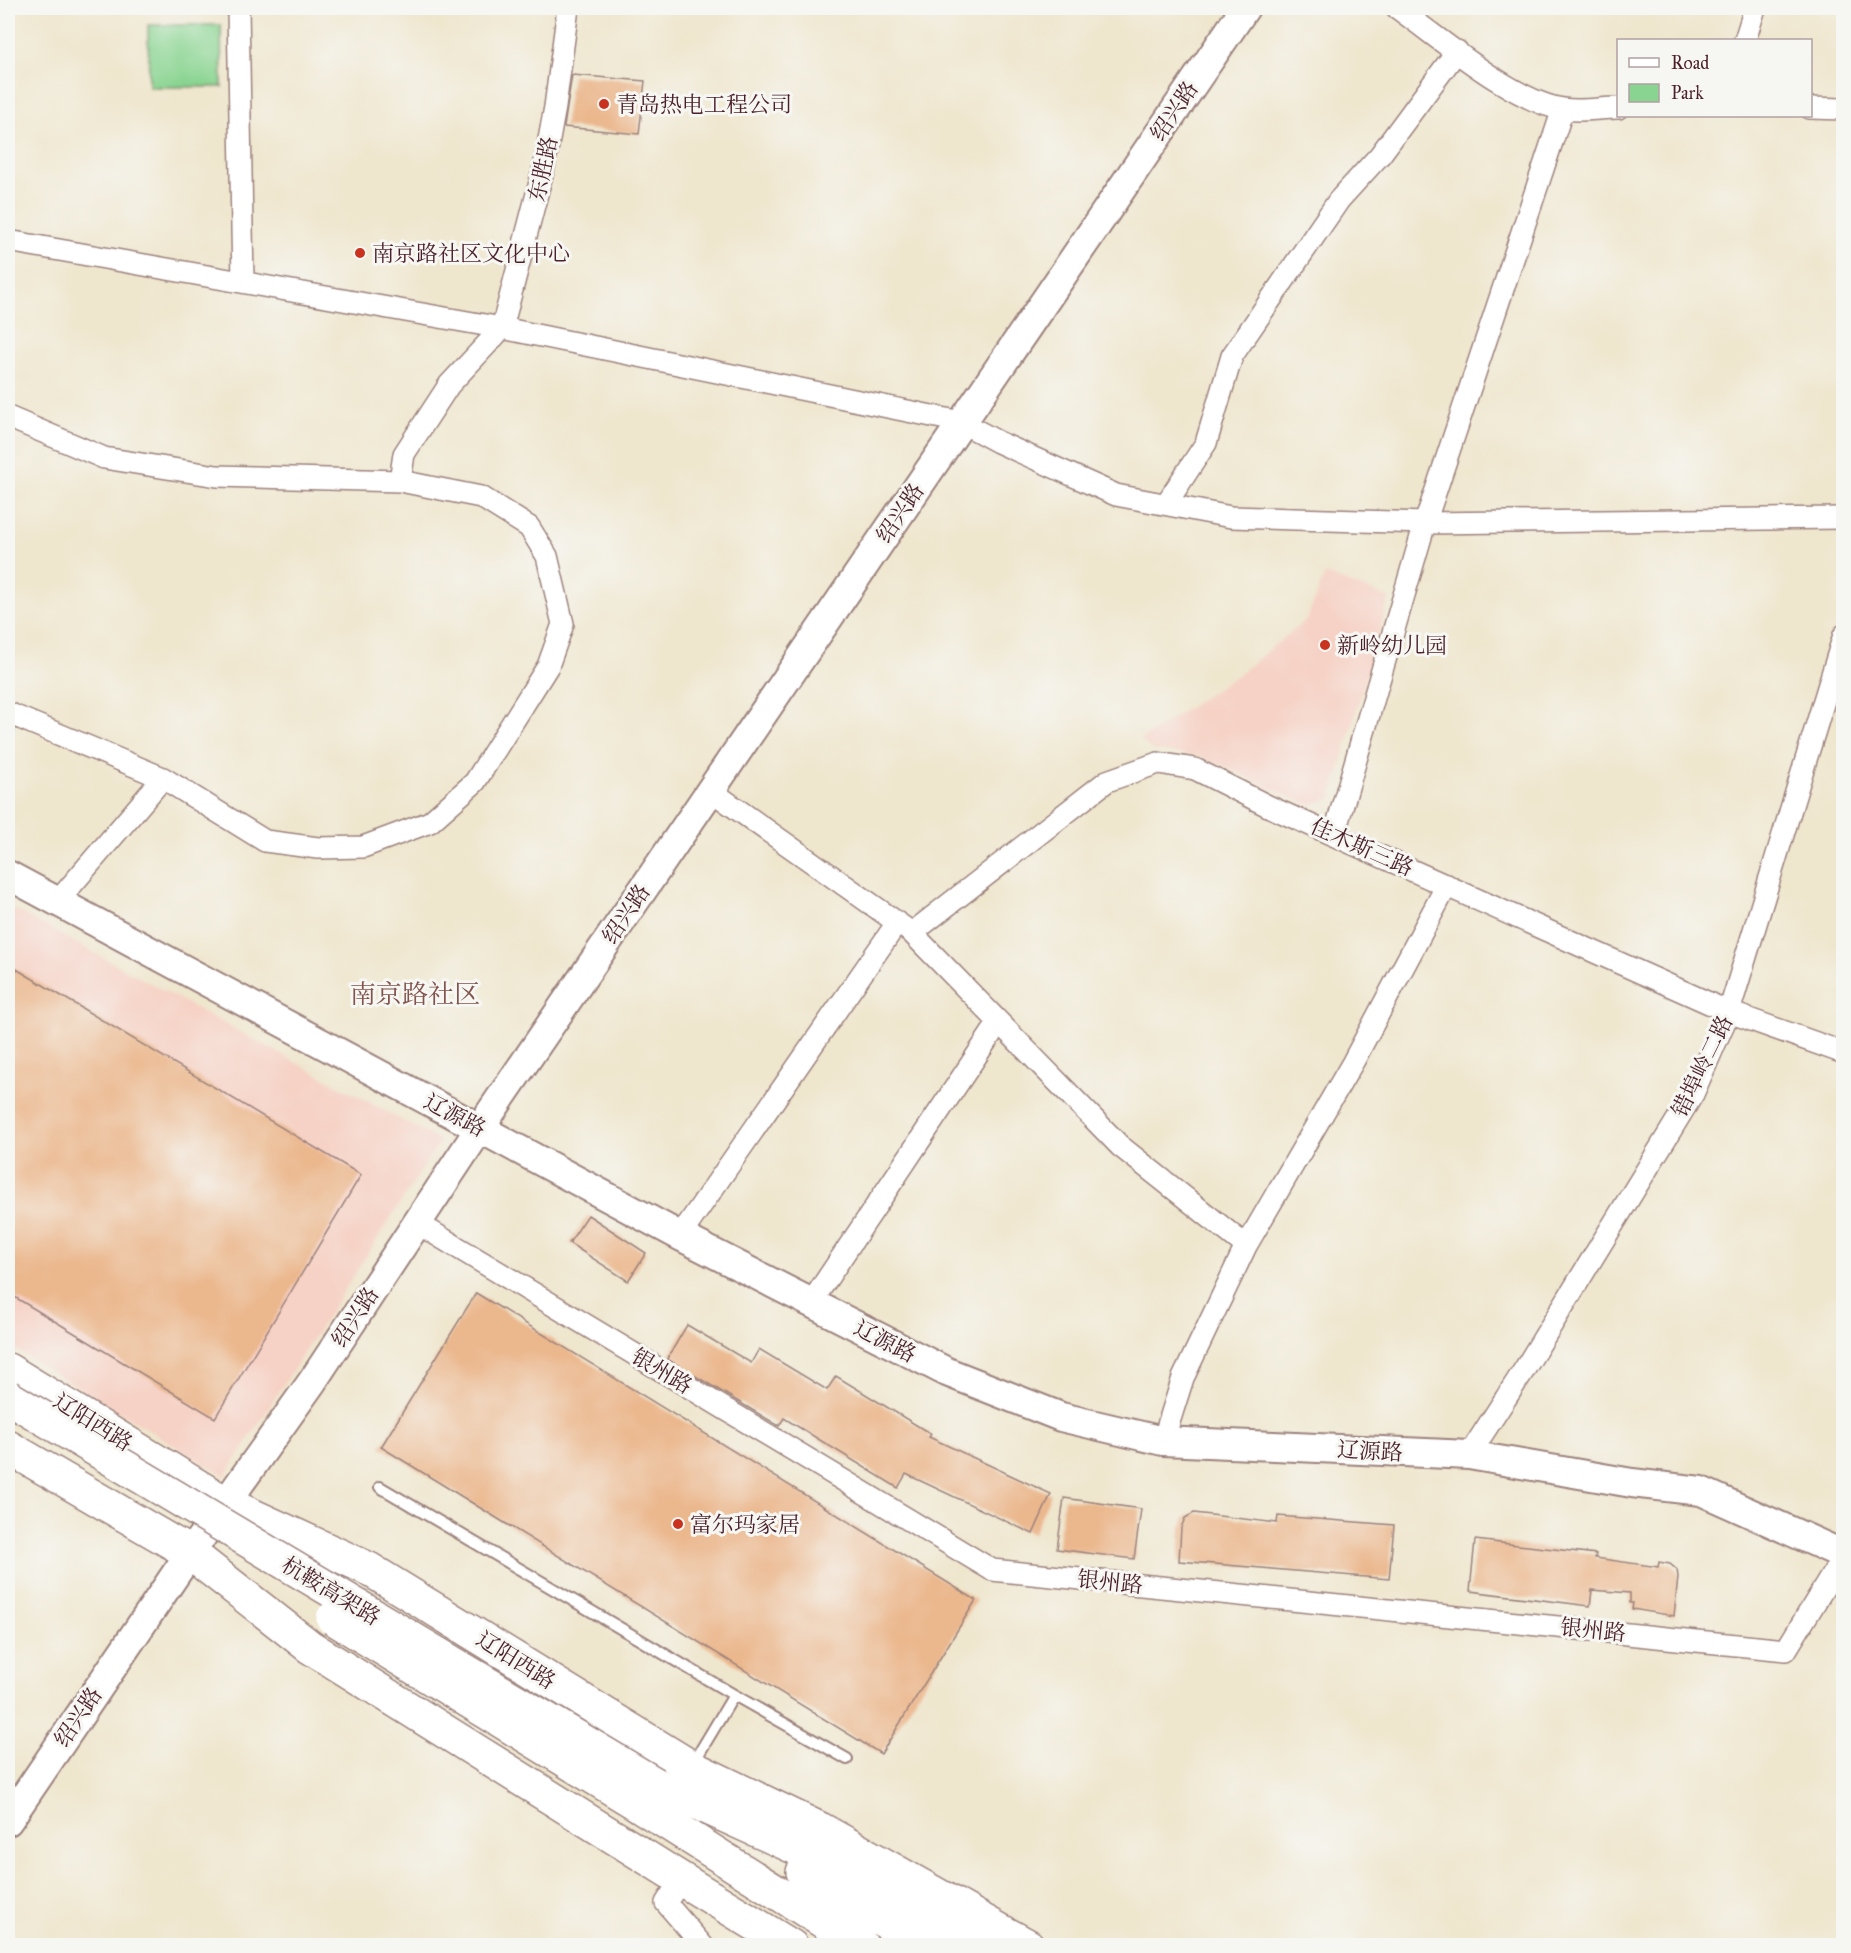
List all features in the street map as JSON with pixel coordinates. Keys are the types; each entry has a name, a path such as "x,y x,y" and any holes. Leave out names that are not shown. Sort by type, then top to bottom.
{"main road":[{"name":"辽阳西路","path":"8,1370 227,1504 369,1569 690,1767 820,1830 1028,1946"},
{"name":"杭鞍高架路","path":"8,1397 649,1796"},
{"name":"杭鞍高架路","path":"8,1422 649,1796"},
{"path":"8,1448 190,1554 310,1647 791,1946"},
{"path":"649,1796 703,1847 792,1920 828,1946"},
{"path":"649,1796 925,1946"},
{"path":"649,1796 836,1866 977,1946"},
{"path":"703,1847 862,1946"}],"street":[{"path":"238,8 243,282"},
{"name":"东胜路","path":"502,328 544,167 555,107 568,8"},
{"name":"绍兴路","path":"8,1821 190,1554 312,1382 480,1128 1245,8"},
{"path":"1397,8 1521,94 1563,109 1617,108"},
{"path":"1745,39 1755,8"},
{"path":"1166,504 1206,443 1232,356 1339,200 1380,155 1457,51"},
{"path":"1812,108 1844,109"},
{"path":"1334,835 1425,523 1563,109"},
{"path":"8,241 502,328 961,422 998,442 1116,495 1231,517 1425,523 1844,518"},
{"path":"400,481 404,454 449,385 502,328"},
{"path":"8,417 104,458 217,476 400,481 481,497 529,527 547,556 563,624 548,666 475,782 430,822 363,847 318,848 265,841 164,778 8,713"},
{"name":"错埠岭二路","path":"1469,1455 1524,1370 1693,1094 1729,1012 1844,635"},
{"name":"佳木斯三路","path":"680,1236 904,928 1107,781 1158,763 1195,769 1268,806 1729,1012 1844,1053"},
{"path":"58,901 164,778"},
{"path":"711,790 904,928 1120,1146 1246,1246"},
{"name":"辽源路","path":"8,874 680,1236 946,1372 1061,1417 1163,1441 1469,1455 1632,1483 1701,1491 1844,1555"},
{"path":"1163,1441 1183,1378 1246,1246 1353,1062 1447,885"},
{"path":"811,1303 999,1022"},
{"name":"银州路","path":"417,1223 992,1570 1786,1650 1844,1555"},
{"path":"681,1879 666,1903 704,1946"}],"lane":[{"path":"380,1487 847,1759"},
{"path":"690,1767 734,1695"}],"shaded area":[{"path":"1325,574 1389,598 1331,798 1308,805 1202,757 1152,750 1141,740 1243,671 1307,619"},
{"path":"8,906 440,1141 225,1476 8,1345"}],"green space":[{"path":"148,25 221,25 222,87 149,87"}],"building":[{"name":"青岛热电工程公司","path":"572,75 645,81 639,134 564,127"},
{"path":"8,964 361,1175 215,1418 8,1293"},
{"path":"588,1215 646,1253 628,1281 569,1243"},
{"name":"富尔玛家居","path":"476,1293 976,1600 881,1754 381,1447"},
{"path":"687,1325 751,1363 759,1349 827,1390 836,1376 931,1434 929,1437 1051,1494 1033,1534 906,1474 898,1488 784,1418 779,1426 667,1359"},
{"path":"1064,1498 1141,1509 1134,1559 1057,1549"},
{"path":"1194,1513 1277,1523 1278,1516 1394,1525 1389,1579 1179,1561 1181,1528 1185,1518"},
{"path":"1475,1540 1596,1554 1595,1558 1658,1567 1659,1562 1670,1564 1677,1570 1678,1577 1674,1616 1632,1609 1630,1593 1592,1590 1590,1606 1470,1591"}],"place":[{"name":"青岛热电工程公司","path":"604,104"},
{"name":"南京路社区文化中心","path":"360,253"},
{"name":"新岭幼儿园","path":"1325,645"},
{"name":"富尔玛家居","path":"678,1524"}],"district":[{"name":"南京路社区","path":"415,994"}]}
